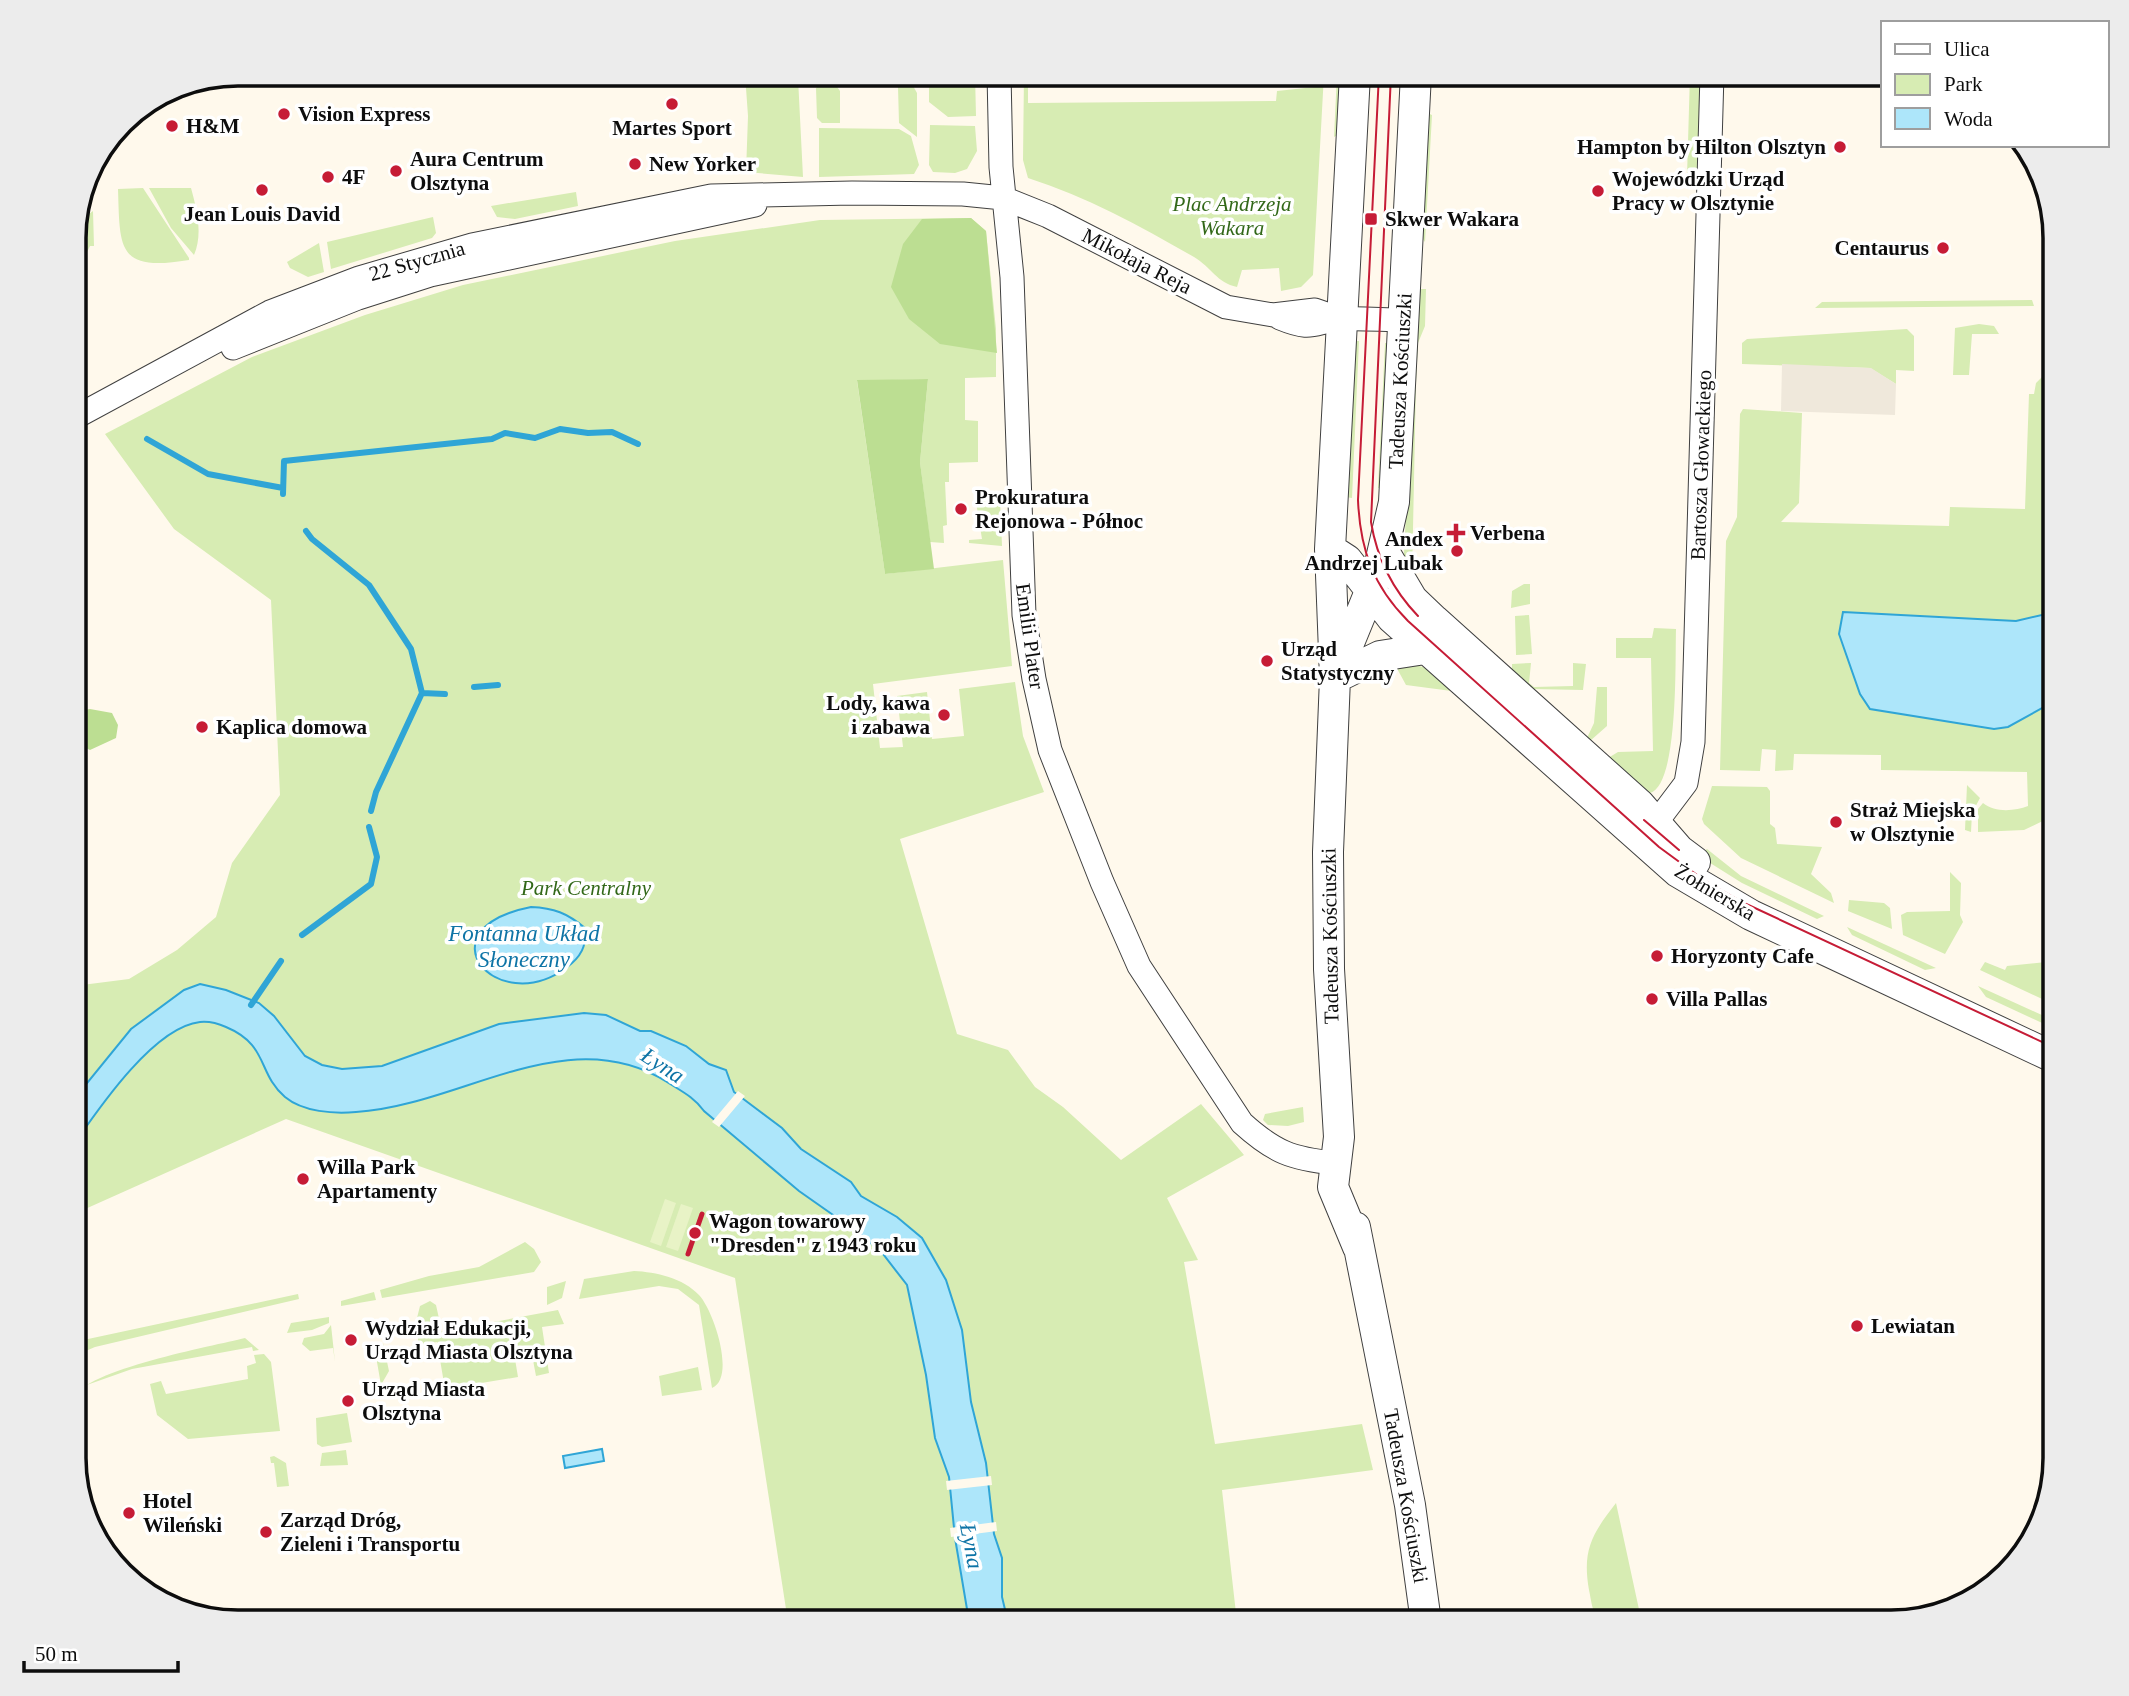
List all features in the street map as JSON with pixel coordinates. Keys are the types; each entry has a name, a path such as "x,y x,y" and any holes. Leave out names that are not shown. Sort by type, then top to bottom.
{"street":[{"name":"Emilii Plater","path":"999,86 1003,198 1012,277 1024,615 1050,750 1101,882 1139,966 1242,1123 1262,1141 1302,1146 1334,1163"},
{"name":"Tadeusza Kościuszki","path":"1354,86 1330,549 1335,678 1328,852 1334,1069 1326,1138 1334,1163 1348,1185 1410,1505 1424,1610"},
{"name":"Tadeusza Kościuszki","path":"1335,678 1383,550 1394,502 1415,86"},
{"name":"Bartosza Głowackiego","path":"1649,833 1686,783 1693,741 1712,86"},
{"name":"22 Stycznia","path":"86,415 132,398 277,328 430,275 789,197 866,193 963,194 1003,198"},
{"name":"Mikołaja Reja","path":"1003,198 1048,216 1226,307 1273,315 1315,310 1341,319 1404,320"},
{"name":"Żołnierska","path":"1330,549 1347,560 1392,618 1425,649 1649,833 1735,888 2043,1031"},
{"name":"Żołnierska","path":"1383,550 1412,599 1434,621 1640,805 1649,833 1678,872 1723,901 2043,1052"},
{"path":"1335,678 1380,656 1425,649"}],"green space":[{"path":"746,86 798,86 803,177 746,172"},
{"path":"836,86 840,91 840,123 822,123 817,118 816,88"},
{"path":"913,86 917,93 917,137 899,123 898,87"},
{"path":"929,86 975,86 976,116 948,117 929,102"},
{"name":"Plac Andrzeja Wakara","path":"1024,86 1028,86 1028,103 1276,101 1277,91 1323,86 1313,275 1301,287 1281,291 1279,268 1242,270 1237,287 1230,285 1194,257 1133,223 1071,194 1028,178 1023,160"},
{"path":"1336,86 1343,86 1341,133 1334,137"},
{"path":"1690,86 1701,86 1699,173 1694,179 1687,176"},
{"path":"1425,112 1432,115 1425,242 1420,235"},
{"path":"930,125 975,126 977,151 967,169 955,173 933,172 929,165"},
{"path":"819,128 899,129 911,136 919,165 914,174 819,177"},
{"path":"143,188 189,260 148,262 135,259 127,251 122,241 118,189"},
{"path":"149,188 191,188 199,230 194,255 171,228"},
{"path":"576,192 578,206 515,219 497,217 491,206"},
{"path":"93,211 94,246 90,246 86,254 86,228 88,215"},
{"path":"433,217 436,233 432,238 331,269 327,242"},
{"name":"Park Centralny","path":"971,218 986,231 996,329 996,377 965,378 965,420 978,421 978,462 949,463 949,482 945,482 947,525 943,526 944,543 930,542 920,462 928,379 857,381 885,574 1003,560 1012,666 873,684 880,748 903,747 897,696 927,692 932,739 964,736 959,689 1015,682 1023,736 1044,792 900,839 957,1034 1008,1050 1035,1087 1063,1107 1121,1160 1201,1104 1244,1155 1167,1198 1198,1260 1184,1262 1215,1444 1362,1424 1373,1470 1222,1490 1236,1610 786,1610 735,1278 286,1119 86,1209 86,984 129,979 177,950 216,917 232,863 280,795 271,600 174,529 105,434 252,357 365,315 463,285 675,241 820,220"},
{"path":"971,218 986,231 997,353 940,344 909,319 891,287 903,244 922,219"},
{"path":"319,243 324,272 308,277 290,268 287,262"},
{"path":"1417,289 1426,289 1425,326 1418,343 1416,383 1412,577 1404,562 1404,553"},
{"path":"2032,300 2034,306 1815,308 1822,302"},
{"path":"1979,324 1994,326 1999,334 1972,334 1969,375 1953,375 1955,328"},
{"path":"1907,329 1914,336 1914,371 1896,370 1896,384 1870,368 1742,364 1742,343 1747,339"},
{"path":"1353,341 1359,341 1352,498 1345,497"},
{"path":"1385,343 1392,343 1385,488 1378,488"},
{"path":"2043,376 2043,615 2016,621 1843,612 1839,634 1860,694 2008,727 2043,708 2043,821 2024,830 1978,832 1978,809 1983,803 2005,810 2028,806 2027,772 1881,770 1881,755 1794,754 1793,770 1775,771 1776,750 1762,749 1760,771 1720,770 1726,541 1737,517 1740,414 1743,409 1802,413 1799,503 1781,522 1949,526 1950,507 2025,509 2029,394 2034,394 2036,383"},
{"path":"928,379 920,462 934,569 885,574 857,380"},
{"path":"975,496 1000,498 1002,546 969,543 969,540 982,539"},
{"path":"1524,584 1530,584 1530,604 1511,608 1512,591"},
{"path":"1529,615 1532,654 1516,655 1515,616"},
{"path":"1654,628 1676,629 1675,692 1671,745 1666,768 1659,785 1650,793 1608,758 1618,752 1653,751 1651,658 1616,658 1616,638 1652,638"},
{"path":"1394,663 1429,670 1444,678 1459,692 1406,685"},
{"path":"1531,663 1529,683 1534,687 1573,686 1573,663 1586,664 1583,690 1532,689 1512,671 1512,664"},
{"path":"1597,687 1607,687 1607,726 1590,741 1587,738 1594,723"},
{"path":"86,710 112,713 118,725 116,738 90,750 86,748"},
{"path":"1967,785 1980,798 1972,813 1971,832 1965,830"},
{"path":"1712,786 1767,787 1770,791 1770,824 1775,828 1777,844 1822,847 1811,874 1831,893 1834,903 1741,858 1704,824 1702,819"},
{"path":"1707,849 1741,876 1824,916 1817,919 1742,883 1699,856"},
{"path":"1950,872 1961,883 1960,915 1963,922 1945,954 1903,935 1901,915 1907,912 1950,911"},
{"path":"1849,900 1884,903 1890,908 1892,929 1848,911"},
{"path":"1847,927 1936,968 1925,970 1852,935"},
{"path":"1985,962 2005,970 2007,966 2043,962 2043,999 1980,970"},
{"path":"1978,986 2043,1016 2043,1023 1986,997"},
{"path":"1303,1107 1304,1122 1288,1126 1268,1125 1263,1120 1265,1114"},
{"path":"665,1199 676,1203 661,1246 650,1242"},
{"path":"681,1204 693,1208 678,1251 666,1247"},
{"path":"525,1242 534,1249 541,1262 534,1272 382,1298 380,1290 429,1276 479,1267"},
{"path":"634,1271 677,1280 693,1289 705,1303 716,1329 722,1358 719,1382 712,1388 699,1305 678,1289 659,1286 579,1299 584,1279"},
{"path":"566,1281 562,1298 547,1305 547,1287"},
{"path":"374,1292 376,1300 341,1306 341,1301"},
{"path":"298,1294 299,1299 86,1351 86,1339"},
{"path":"430,1301 436,1305 440,1323 416,1322 420,1306"},
{"path":"558,1310 564,1324 542,1327 549,1373 536,1376 532,1355 515,1359 518,1377 445,1389 437,1342 418,1345 418,1336"},
{"path":"329,1317 329,1323 312,1330 287,1333 291,1323"},
{"path":"331,1325 335,1362 333,1348 310,1351 302,1344 304,1338 324,1334"},
{"path":"245,1338 259,1350 253,1351 252,1347 132,1369 89,1384 151,1360"},
{"path":"383,1343 389,1371 381,1385 374,1345"},
{"path":"264,1354 271,1362 280,1431 188,1439 157,1415 150,1384 161,1381 166,1394 248,1379 247,1366 256,1363 254,1355"},
{"path":"698,1367 702,1390 662,1396 659,1376"},
{"path":"347,1413 352,1442 322,1447 317,1444 316,1418"},
{"path":"346,1450 348,1465 320,1466 322,1453"},
{"path":"274,1456 286,1463 289,1486 277,1487 274,1463 271,1463 270,1457"},
{"path":"1616,1503 1639,1610 1594,1610 1587,1564 1591,1543"}],"shaded area":[{"path":"1782,364 1871,368 1896,384 1895,415 1781,411"}],"water":[{"path":"1843,612 2016,621 2043,615 2043,708 2008,727 1994,729 1870,709 1860,694 1839,634"},
{"name":"Fontanna Układ Słoneczny","path":"531,907 560,912 585,928 582,951 566,968 540,981 515,983 495,977 481,965 475,949 480,933 498,918"},
{"name":"Łyna","path":"200,984 226,990 259,1003 274,1016 305,1056 322,1065 342,1069 382,1066 499,1024 584,1013 606,1015 640,1031 651,1031 686,1046 709,1064 726,1070 734,1092 782,1128 801,1149 851,1182 861,1196 897,1217 922,1238 946,1280 962,1330 971,1402 986,1463 994,1534 1002,1558 1002,1597 1005,1610 967,1610 955,1538 949,1477 935,1438 926,1375 907,1285 883,1254 863,1236 799,1191 692,1098 667,1082 629,1065 591,1059 552,1062 513,1071 395,1106 347,1113 319,1111 301,1106 285,1097 276,1088 256,1051 240,1034 216,1023 200,1022 182,1027 147,1053 129,1071 86,1127 86,1084 131,1029 184,990"},
{"path":"602,1449 604,1461 565,1468 563,1456"}],"pier":[{"path":"738,1091 745,1096 719,1127 712,1122"},
{"path":"991,1476 992,1485 947,1490 946,1481"},
{"path":"996,1522 997,1531 951,1537 950,1528"}],"waterway":[{"path":"283,494 284,461 492,439 505,433 535,438 560,429 588,433 612,432 638,444"},
{"path":"147,439 208,474 283,488"},
{"path":"306,531 312,539 369,585 411,649 422,693 376,792 371,811"},
{"path":"474,687 498,685"},
{"path":"422,693 445,694"},
{"path":"302,935 371,884 377,857 369,827"},
{"path":"251,1005 281,961"}],"tram line":[{"path":"1378,86 1358,500 1365,551 1386,594 1408,621 1659,847 1704,880 1742,902 2043,1042"},
{"path":"1390,86 1371,522 1387,573 1418,616"},
{"path":"1644,820 1679,850"}],"railway":[{"path":"688,1254 702,1214"}],"place":[{"name":"Martes Sport","path":"672,104"},
{"name":"Vision Express","path":"284,114"},
{"name":"H&M","path":"172,126"},
{"name":"Hampton by Hilton Olsztyn","path":"1840,147"},
{"name":"New Yorker","path":"635,164"},
{"name":"Aura Centrum Olsztyna","path":"396,171"},
{"name":"4F","path":"328,177"},
{"name":"Jean Louis David","path":"262,190"},
{"name":"Wojewódzki Urząd Pracy w Olsztynie","path":"1598,191"},
{"name":"Skwer Wakara","path":"1371,219"},
{"name":"Centaurus","path":"1943,248"},
{"name":"Prokuratura Rejonowa - Północ","path":"961,509"},
{"name":"Verbena","path":"1456,533"},
{"name":"Andex Andrzej Lubak","path":"1457,551"},
{"name":"Urząd Statystyczny","path":"1267,661"},
{"name":"Lody, kawa i zabawa","path":"944,715"},
{"name":"Kaplica domowa","path":"202,727"},
{"name":"Straż Miejska w Olsztynie","path":"1836,822"},
{"name":"Horyzonty Cafe","path":"1657,956"},
{"name":"Villa Pallas","path":"1652,999"},
{"name":"Willa Park Apartamenty","path":"303,1179"},
{"name":"Wagon towarowy \"Dresden\" z 1943 roku","path":"695,1233"},
{"name":"Lewiatan","path":"1857,1326"},
{"name":"Wydział Edukacji, Urząd Miasta Olsztyna","path":"351,1340"},
{"name":"Urząd Miasta Olsztyna","path":"348,1401"},
{"name":"Hotel Wileński","path":"129,1513"},
{"name":"Zarząd Dróg, Zieleni i Transportu","path":"266,1532"}]}
